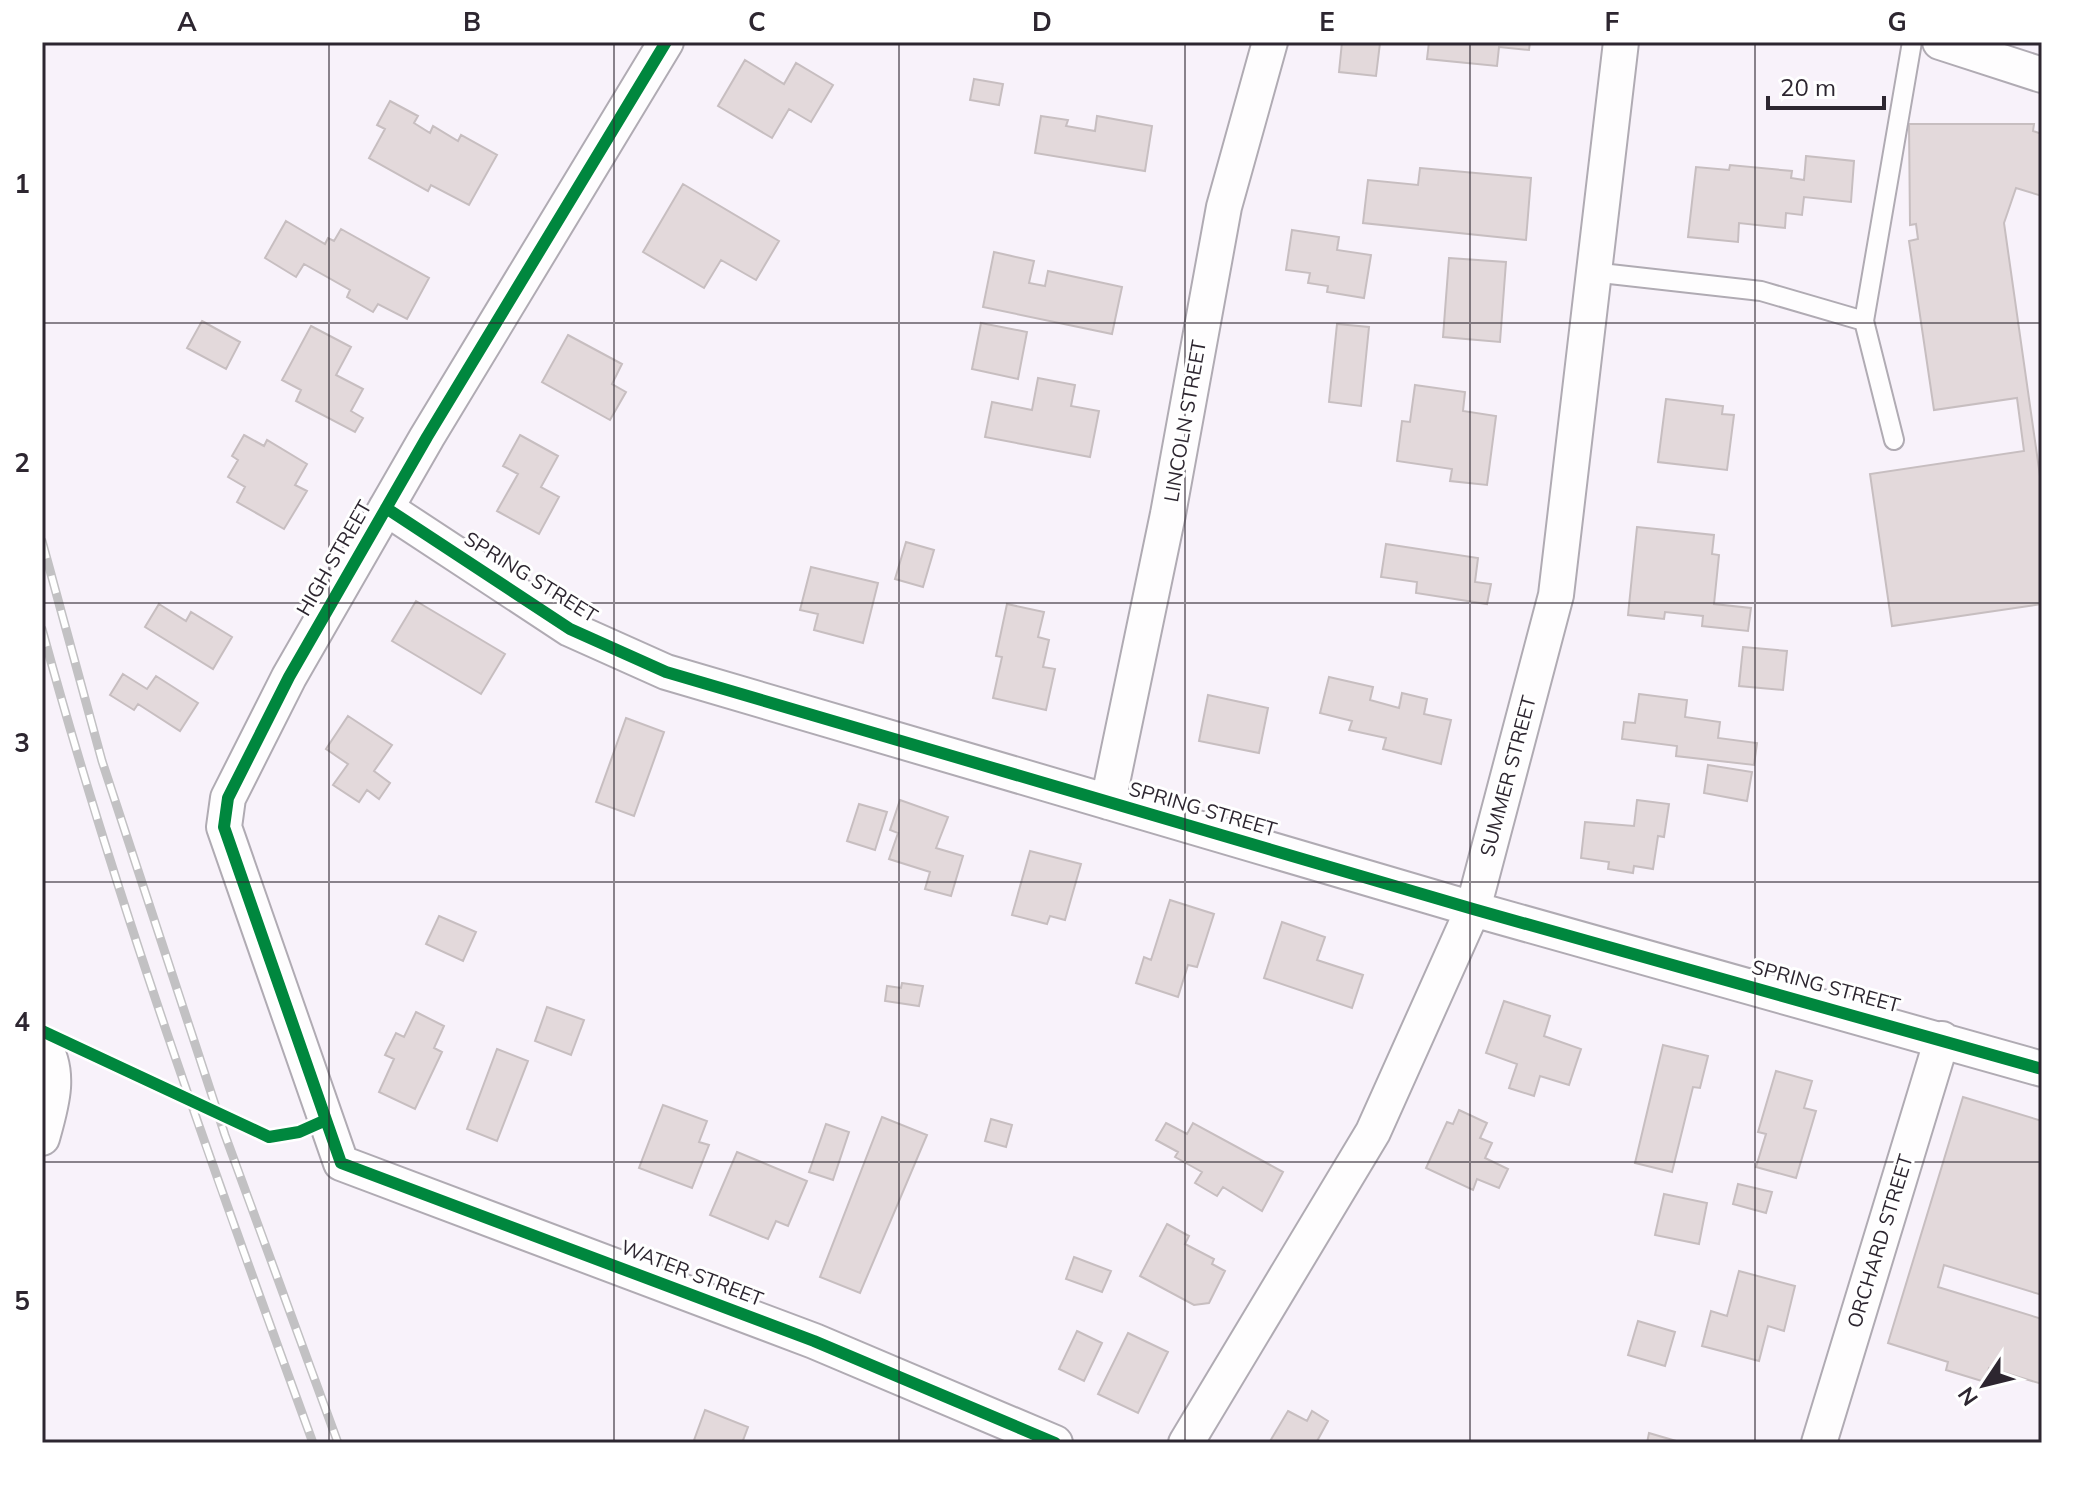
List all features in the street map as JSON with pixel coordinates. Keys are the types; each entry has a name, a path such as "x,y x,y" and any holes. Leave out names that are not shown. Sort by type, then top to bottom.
{"street":[{"name":"HIGH STREET","path":"330,1131 224,827 228,798 289,677 386,508 666,42"},
{"name":"LINCOLN STREET","path":"1108,802 1168,514 1224,207 1270,42"},
{"name":"SUMMER STREET","path":"1186,1443 1373,1132 1473,909 1556,595 1621,42"},
{"path":"1940,42 2042,75"},
{"name":"SPRING STREET","path":"386,508 570,629 666,672 1473,909 2042,1069"},
{"name":"ORCHARD STREET","path":"1819,1443 1942,1039"},
{"path":"42,1138 54,1083 47,1053"},
{"name":"WATER STREET","path":"330,1131 341,1163 814,1341 1055,1443"}],"lane":[{"path":"1894,440 1864,321 1912,42"},
{"path":"1592,272 1761,291 1864,321"}],"building":[{"path":"1342,42 1380,43 1376,76 1339,72"},
{"path":"1429,42 1530,42 1529,50 1499,47 1497,66 1427,59"},
{"path":"745,60 784,84 796,63 833,85 811,122 789,109 772,138 718,106"},
{"path":"974,79 1003,84 999,105 970,100"},
{"path":"390,101 418,116 414,123 430,133 433,126 458,141 461,135 497,155 469,205 431,185 428,191 369,158 385,129 377,125"},
{"path":"1041,116 1068,120 1066,126 1095,131 1097,116 1152,126 1145,171 1035,153"},
{"path":"1909,124 2034,124 2033,131 2042,134 2042,196 2016,188 2004,223 2042,490 2042,604 1892,626 1870,474 2024,451 2017,398 1934,410 1909,241 1918,239 1916,224 1910,225"},
{"path":"1806,156 1854,161 1851,202 1804,197 1802,215 1786,213 1785,228 1739,223 1738,242 1688,237 1696,167 1729,170 1730,165 1792,171 1791,178 1804,180"},
{"path":"1420,168 1531,178 1526,240 1363,223 1368,180 1418,185"},
{"path":"683,184 779,241 756,280 721,260 704,288 643,252"},
{"path":"286,221 325,244 328,238 334,241 341,229 429,278 407,319 378,304 373,312 347,297 350,290 304,264 296,277 265,258"},
{"path":"1292,230 1339,237 1337,250 1371,255 1364,298 1327,292 1328,286 1308,283 1310,273 1286,270"},
{"path":"994,252 1034,261 1029,283 1045,286 1048,271 1122,287 1112,334 983,307"},
{"path":"1449,258 1506,262 1500,342 1443,337"},
{"path":"202,321 240,342 226,369 187,348"},
{"path":"981,323 1027,332 1018,379 972,369"},
{"path":"1337,324 1369,327 1361,406 1329,402"},
{"path":"311,326 351,347 336,375 363,389 351,411 363,418 355,432 296,401 301,390 282,380"},
{"path":"568,335 622,364 612,384 626,392 610,420 542,382"},
{"path":"1038,378 1075,385 1071,406 1099,411 1090,457 985,437 992,402 1032,410"},
{"path":"1415,385 1465,392 1463,411 1496,416 1487,485 1450,481 1452,469 1397,461 1402,421 1410,422"},
{"path":"1666,399 1723,406 1722,414 1734,415 1727,470 1658,462"},
{"path":"244,435 264,446 267,440 307,464 295,485 307,491 284,529 237,502 245,487 228,477 238,460 232,456"},
{"path":"520,435 558,456 541,487 559,497 539,534 497,511 518,474 503,466"},
{"path":"1637,527 1714,535 1712,554 1719,555 1714,604 1751,608 1748,631 1702,626 1703,616 1665,612 1664,619 1628,615"},
{"path":"906,542 934,550 923,587 895,579"},
{"path":"1386,544 1478,558 1475,582 1491,584 1487,604 1416,593 1417,582 1381,577"},
{"path":"811,567 878,583 863,643 814,630 818,614 800,610"},
{"path":"416,601 505,654 481,694 392,641"},
{"path":"159,604 186,621 191,612 232,637 213,669 145,627"},
{"path":"1007,604 1044,612 1038,637 1049,640 1043,667 1055,669 1046,710 993,698 1002,657 996,656"},
{"path":"1743,647 1787,651 1783,690 1739,686"},
{"path":"123,674 147,689 156,676 198,703 180,731 138,704 134,710 110,695"},
{"path":"1329,677 1373,687 1370,700 1399,708 1402,693 1427,699 1424,714 1451,720 1441,764 1383,749 1386,738 1349,730 1352,721 1320,713"},
{"path":"1639,694 1687,700 1685,717 1720,722 1718,738 1757,743 1754,765 1676,756 1677,746 1622,739 1624,722 1635,723"},
{"path":"1208,695 1268,708 1259,753 1199,741"},
{"path":"348,716 392,745 374,771 390,783 379,799 367,790 359,802 333,785 348,764 326,749"},
{"path":"626,718 664,732 634,816 596,802"},
{"path":"1708,765 1752,772 1747,801 1704,793"},
{"path":"900,800 948,817 936,848 963,856 951,896 925,889 930,872 889,859 898,833 890,830"},
{"path":"1637,800 1669,804 1664,837 1658,836 1653,869 1634,866 1633,873 1608,869 1609,862 1581,858 1585,822 1634,826"},
{"path":"859,804 887,812 875,850 847,841"},
{"path":"1030,851 1081,864 1065,920 1050,916 1047,924 1012,915"},
{"path":"1170,900 1214,914 1197,967 1188,965 1178,997 1136,983 1144,957 1151,960"},
{"path":"439,916 476,932 463,961 426,944"},
{"path":"1282,922 1325,937 1317,960 1363,975 1352,1008 1264,978"},
{"path":"902,983 923,986 919,1006 885,1001 887,986 901,988"},
{"path":"1504,1001 1550,1016 1544,1036 1581,1049 1569,1085 1540,1076 1534,1096 1509,1088 1517,1064 1486,1053"},
{"path":"547,1007 584,1020 571,1055 535,1041"},
{"path":"416,1012 444,1026 434,1048 442,1052 415,1109 379,1092 394,1059 385,1055 396,1033 404,1037"},
{"path":"1663,1045 1708,1056 1700,1088 1693,1087 1672,1172 1635,1163"},
{"path":"497,1049 528,1061 497,1141 467,1129"},
{"path":"1776,1071 1812,1081 1804,1108 1816,1111 1796,1178 1756,1167 1766,1134 1758,1132"},
{"path":"1963,1097 2042,1121 2042,1295 1944,1265 1938,1287 2042,1319 2042,1384 1989,1368 1985,1382 1946,1370 1948,1362 1888,1343"},
{"path":"663,1105 707,1121 699,1142 709,1145 692,1188 639,1168"},
{"path":"1459,1110 1487,1123 1480,1138 1492,1143 1485,1158 1508,1169 1499,1188 1477,1179 1473,1190 1426,1168 1447,1122 1453,1124"},
{"path":"882,1117 927,1135 860,1293 820,1277"},
{"path":"991,1119 1012,1125 1006,1147 985,1141"},
{"path":"1166,1123 1187,1134 1193,1123 1283,1172 1262,1211 1223,1187 1217,1196 1195,1183 1202,1172 1175,1157 1178,1152 1156,1140"},
{"path":"826,1124 849,1132 833,1180 809,1172"},
{"path":"737,1152 807,1181 788,1226 776,1221 768,1239 710,1215"},
{"path":"1738,1184 1772,1192 1766,1213 1733,1204"},
{"path":"1664,1194 1707,1203 1699,1244 1655,1235"},
{"path":"1167,1224 1189,1236 1185,1244 1214,1259 1212,1264 1225,1271 1209,1303 1194,1305 1140,1276"},
{"path":"1074,1257 1111,1271 1102,1292 1066,1279"},
{"path":"1739,1271 1795,1286 1784,1331 1768,1326 1759,1361 1702,1346 1711,1311 1727,1316"},
{"path":"1638,1321 1675,1332 1665,1366 1628,1355"},
{"path":"1077,1331 1102,1343 1084,1381 1059,1369"},
{"path":"1128,1333 1168,1352 1138,1413 1098,1394"},
{"path":"705,1410 748,1427 742,1443 693,1443"},
{"path":"1288,1411 1307,1421 1312,1411 1328,1421 1316,1443 1269,1443"},
{"path":"1649,1433 1683,1443 1647,1443"}],"railway":[{"path":"42,541 102,761 225,1135 338,1443"},
{"path":"42,629 135,937 313,1443"}],"cycle path":[{"path":"666,42 427,437 289,677 228,798 224,827 341,1163 814,1341 1055,1443"},
{"path":"386,508 570,629 666,672 1473,909 2042,1069"},
{"path":"42,1031 269,1137 299,1132 326,1120"}]}
